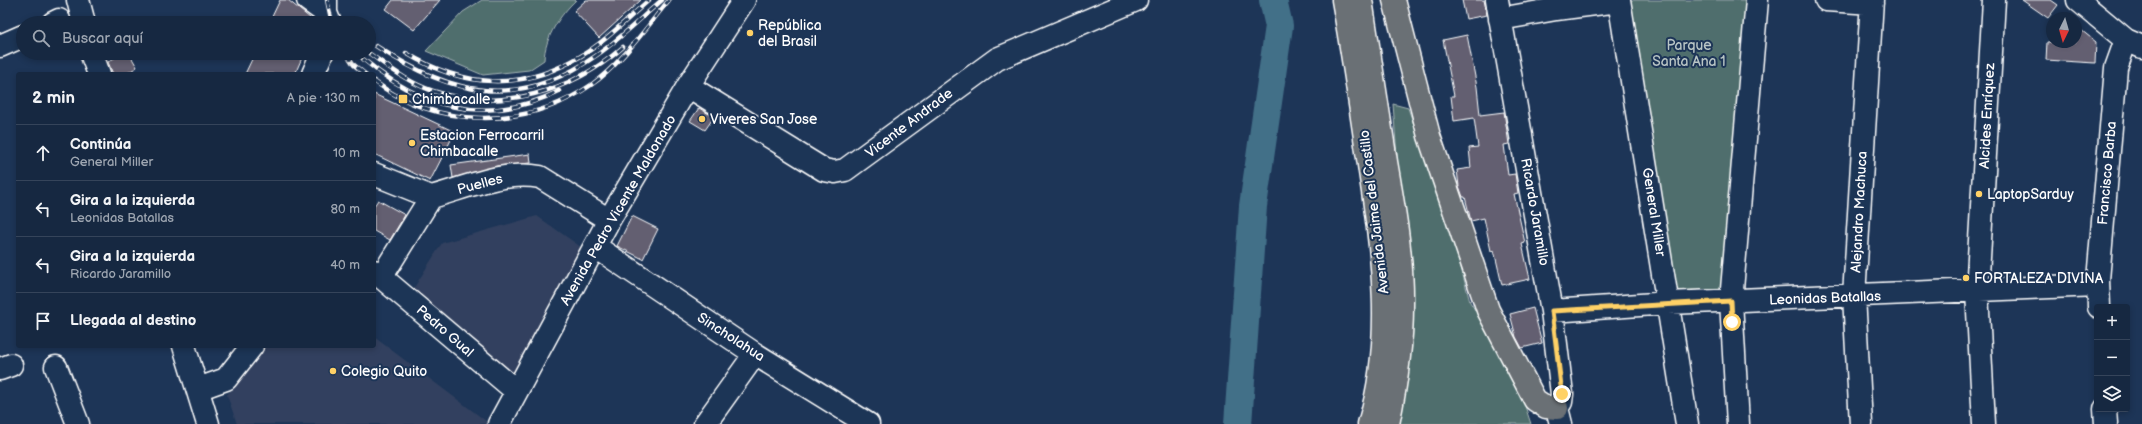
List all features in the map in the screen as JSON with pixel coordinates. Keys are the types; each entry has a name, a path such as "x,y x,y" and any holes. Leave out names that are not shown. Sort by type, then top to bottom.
{"main road":[{"name":"Avenida Jaime del Castillo","path":"1343,0 1359,84 1381,244 1384,294 1384,333 1379,383 1369,424"},
{"name":"Avenida Jaime del Castillo","path":"1360,0 1392,194 1400,262 1402,306 1399,360 1396,388 1388,424"},
{"path":"1394,0 1429,136 1488,310 1535,400 1559,416"}],"street":[{"path":"78,0 82,16"},
{"path":"308,0 327,12"},
{"name":"Avenida Pedro Vicente Maldonado","path":"499,424 596,248 609,220 688,86 744,0"},
{"name":"Vicente Andrade","path":"688,86 824,170 835,172 845,170 997,59 1136,0"},
{"path":"1738,424 1731,301 1757,0"},
{"path":"1826,0 1872,1"},
{"name":"Alcides Enríquez","path":"1984,424 1977,292 1994,0"},
{"path":"2078,0 2134,44"},
{"path":"1499,10 1556,9 1619,1"},
{"name":"General Miller","path":"1619,1 1669,304 1687,424"},
{"name":"Alejandro Machuca","path":"1861,424 1854,296 1872,1"},
{"name":"Ricardo Jaramillo","path":"1499,10 1552,311 1562,394 1559,416"},
{"path":"0,46 16,39"},
{"name":"Francisco Barba","path":"2099,304 2097,285 2116,68 2134,44"},
{"path":"94,60 98,72"},
{"path":"313,72 319,60"},
{"path":"376,175 431,197 378,274"},
{"name":"Puelles","path":"431,197 507,176 529,175 540,177 550,182 609,220"},
{"name":"Sincholahua","path":"596,248 755,354 868,424"},
{"name":"Pedro Gual","path":"378,274 516,391"},
{"name":"Leonidas Batallas","path":"1552,311 1731,301 1977,292 2097,285"},
{"path":"185,348 208,424"},
{"path":"198,388 226,379 250,348"},
{"path":"705,424 755,354"},
{"path":"56,367 78,424"},
{"path":"2105,412 2106,424"}],"shaded area":[{"path":"537,216 588,252 516,380 407,299 442,243"},
{"name":"Colegio Quito","path":"376,338 490,424 237,424 227,395 263,348 376,348"}],"green space":[{"path":"482,0 576,0 564,12 554,27 547,43 544,60 529,70 483,75 426,51 463,12"},
{"name":"Parque Santa Ana 1","path":"1630,0 1747,0 1727,289 1673,291"},
{"path":"1393,104 1408,108 1451,230 1470,302 1484,324 1520,391 1531,424 1393,424 1409,311"}],"building":[{"path":"280,0 288,0 307,16 272,16"},
{"path":"393,0 440,0 414,30 386,9"},
{"path":"586,0 641,0 599,38 574,11"},
{"path":"1462,0 1484,0 1487,15 1466,19"},
{"path":"2022,0 2051,0 2058,5 2053,12 2046,12 2046,17"},
{"path":"2082,31 2096,42 2095,63 2046,60 2047,48 2082,48"},
{"path":"1467,35 1477,87 1480,115 1504,112 1509,144 1504,145 1508,175 1515,174 1518,193 1514,194 1525,243 1522,244 1530,279 1502,285 1494,250 1491,251 1484,218 1471,221 1465,197 1463,197 1459,186 1457,170 1471,168 1469,148 1478,147 1474,118 1454,121 1451,96 1454,96 1443,40"},
{"path":"111,60 133,60 137,67 129,72 112,72 108,62"},
{"path":"252,60 301,60 296,72 246,72"},
{"name":"Estacion Ferrocarril Chimbacalle","path":"376,95 455,132 430,181 376,155"},
{"name":"Viveres San Jose","path":"699,108 714,117 705,130 690,121"},
{"path":"530,154 531,163 497,166 453,178 451,165"},
{"path":"378,200 405,215 390,240 376,232 376,203"},
{"path":"632,216 658,229 643,259 617,246"},
{"path":"1533,308 1542,343 1522,348 1516,337 1510,314"}],"waterway":[{"path":"1238,424 1253,206 1279,26 1273,0"}],"railway":[{"path":"327,0 330,16"},
{"path":"406,53 428,65 471,79 493,81 515,80 536,76 559,68 590,50 608,37 649,0"},
{"path":"376,46 404,63 431,76 458,86 485,90 512,90 540,84 568,73 606,49 662,0"},
{"path":"376,82 399,97 425,108 453,115 482,118 510,116 539,110 566,100 602,77 623,57 669,0"},
{"path":"376,58 400,75 424,88 433,91 458,97 483,100 509,99 534,94 581,76 603,63 623,47"},
{"path":"351,60 363,72"},
{"path":"364,60 385,76 408,90 432,100 456,107 481,110 506,108 532,102 559,91"}],"place":[{"name":"República del Brasil","path":"750,33"},
{"name":"Chimbacalle","path":"403,99"},
{"name":"Viveres San Jose","path":"702,119"},
{"name":"Estacion Ferrocarril Chimbacalle","path":"412,143"},
{"name":"LaptopSarduy","path":"1979,194"},
{"name":"FORTALEZA DIVINA","path":"1966,278"},
{"name":"Colegio Quito","path":"333,371"}],"route":[{"path":"1562,394 1552,311 1731,301 1732,322"}]}
